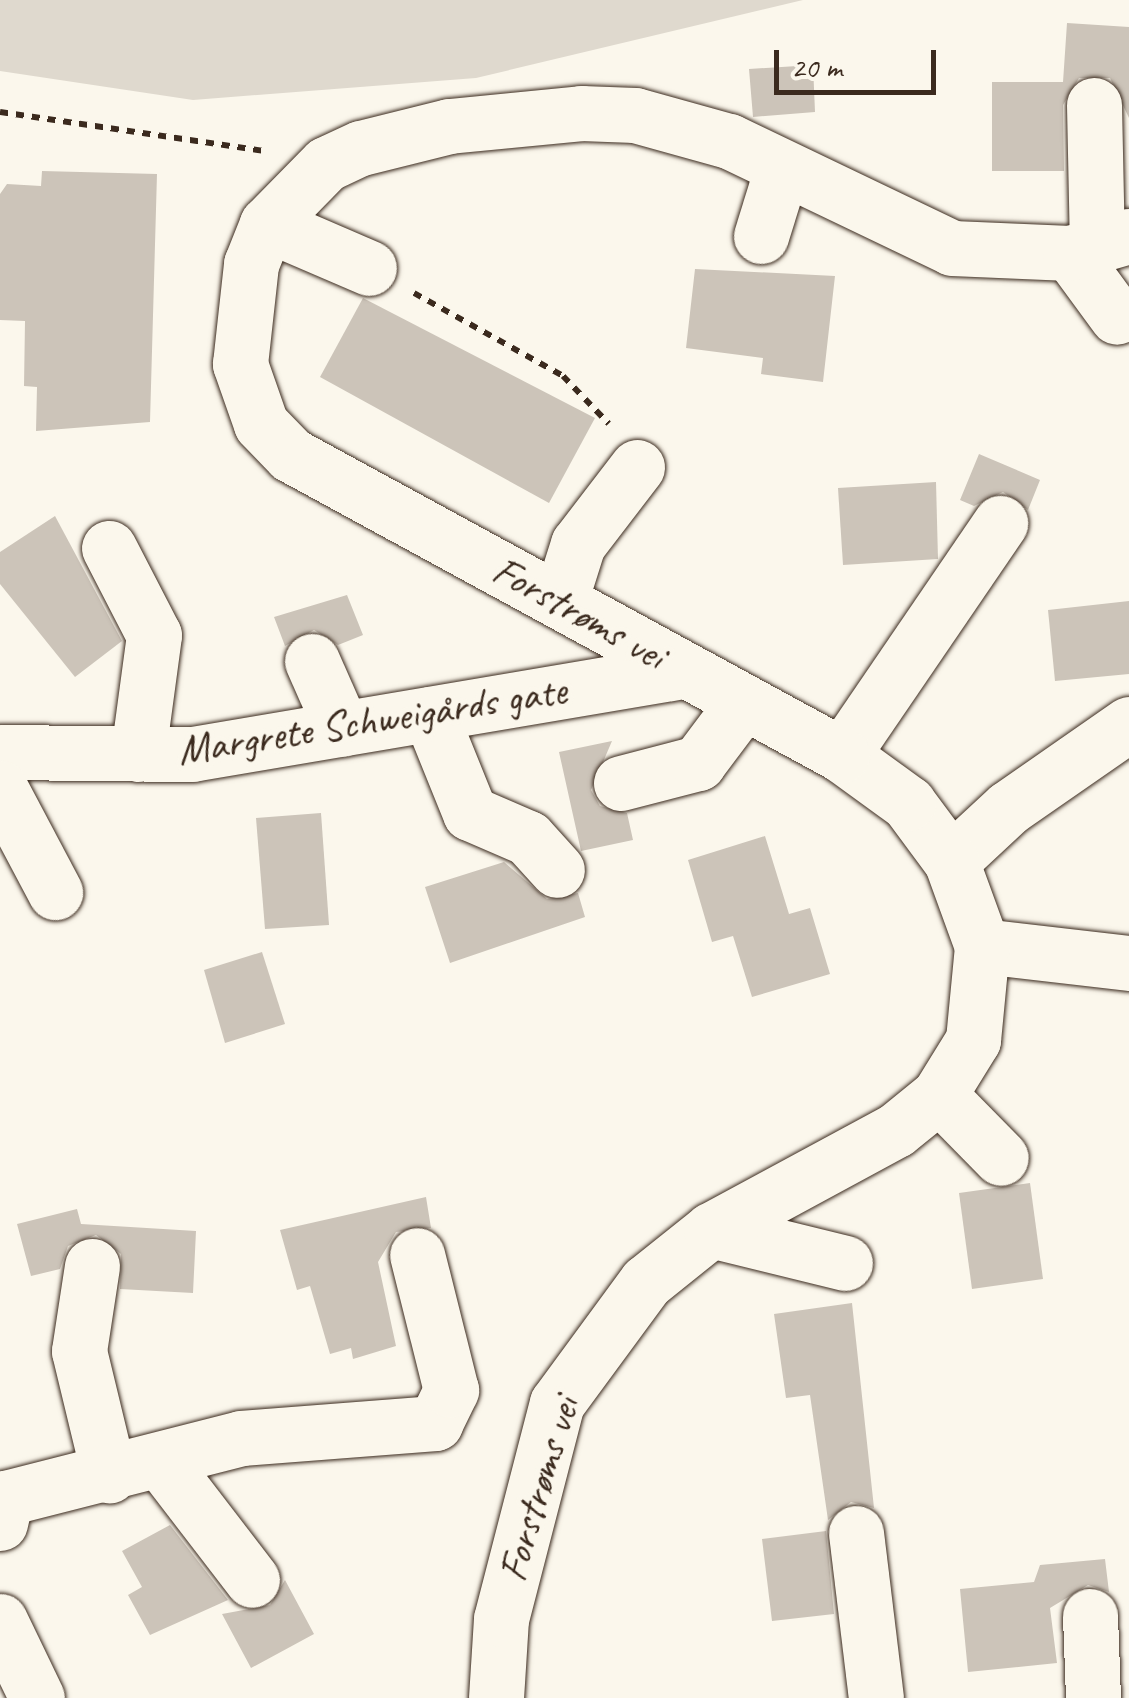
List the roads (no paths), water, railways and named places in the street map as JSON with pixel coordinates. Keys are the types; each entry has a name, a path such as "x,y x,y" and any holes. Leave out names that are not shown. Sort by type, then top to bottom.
{"street":[{"path":"1094,104 1099,246 1117,317"},
{"name":"Forstrøms vei","path":"496,1698 501,1619 557,1403 646,1282 710,1230 896,1130 940,1094 972,1040 982,946 951,861 908,802 842,755 333,480 262,424 240,364 251,264 267,224 326,164 449,126 581,113 685,127 952,248 1099,246"},
{"path":"760,236 782,168"},
{"path":"267,224 369,268"},
{"path":"560,600 578,544 637,468"},
{"path":"842,755 1000,523"},
{"path":"109,548 154,635 138,754"},
{"path":"312,661 342,729"},
{"name":"Margrete Schweigårds gate","path":"0,752 192,754 682,671"},
{"path":"621,783 698,763 742,703"},
{"path":"430,714 470,813 528,838 557,870"},
{"path":"951,861 1008,808 1129,724"},
{"path":"0,788 55,892"},
{"path":"982,946 1129,963"},
{"path":"940,1094 1001,1158"},
{"path":"710,1230 845,1263"},
{"path":"2,1498 134,1468 241,1438 435,1423 450,1390 417,1256"},
{"path":"92,1266 79,1350 134,1468 252,1580"},
{"path":"856,1533 876,1698"},
{"path":"1090,1616 1093,1698"},
{"path":"0,1621 37,1698"}]}
